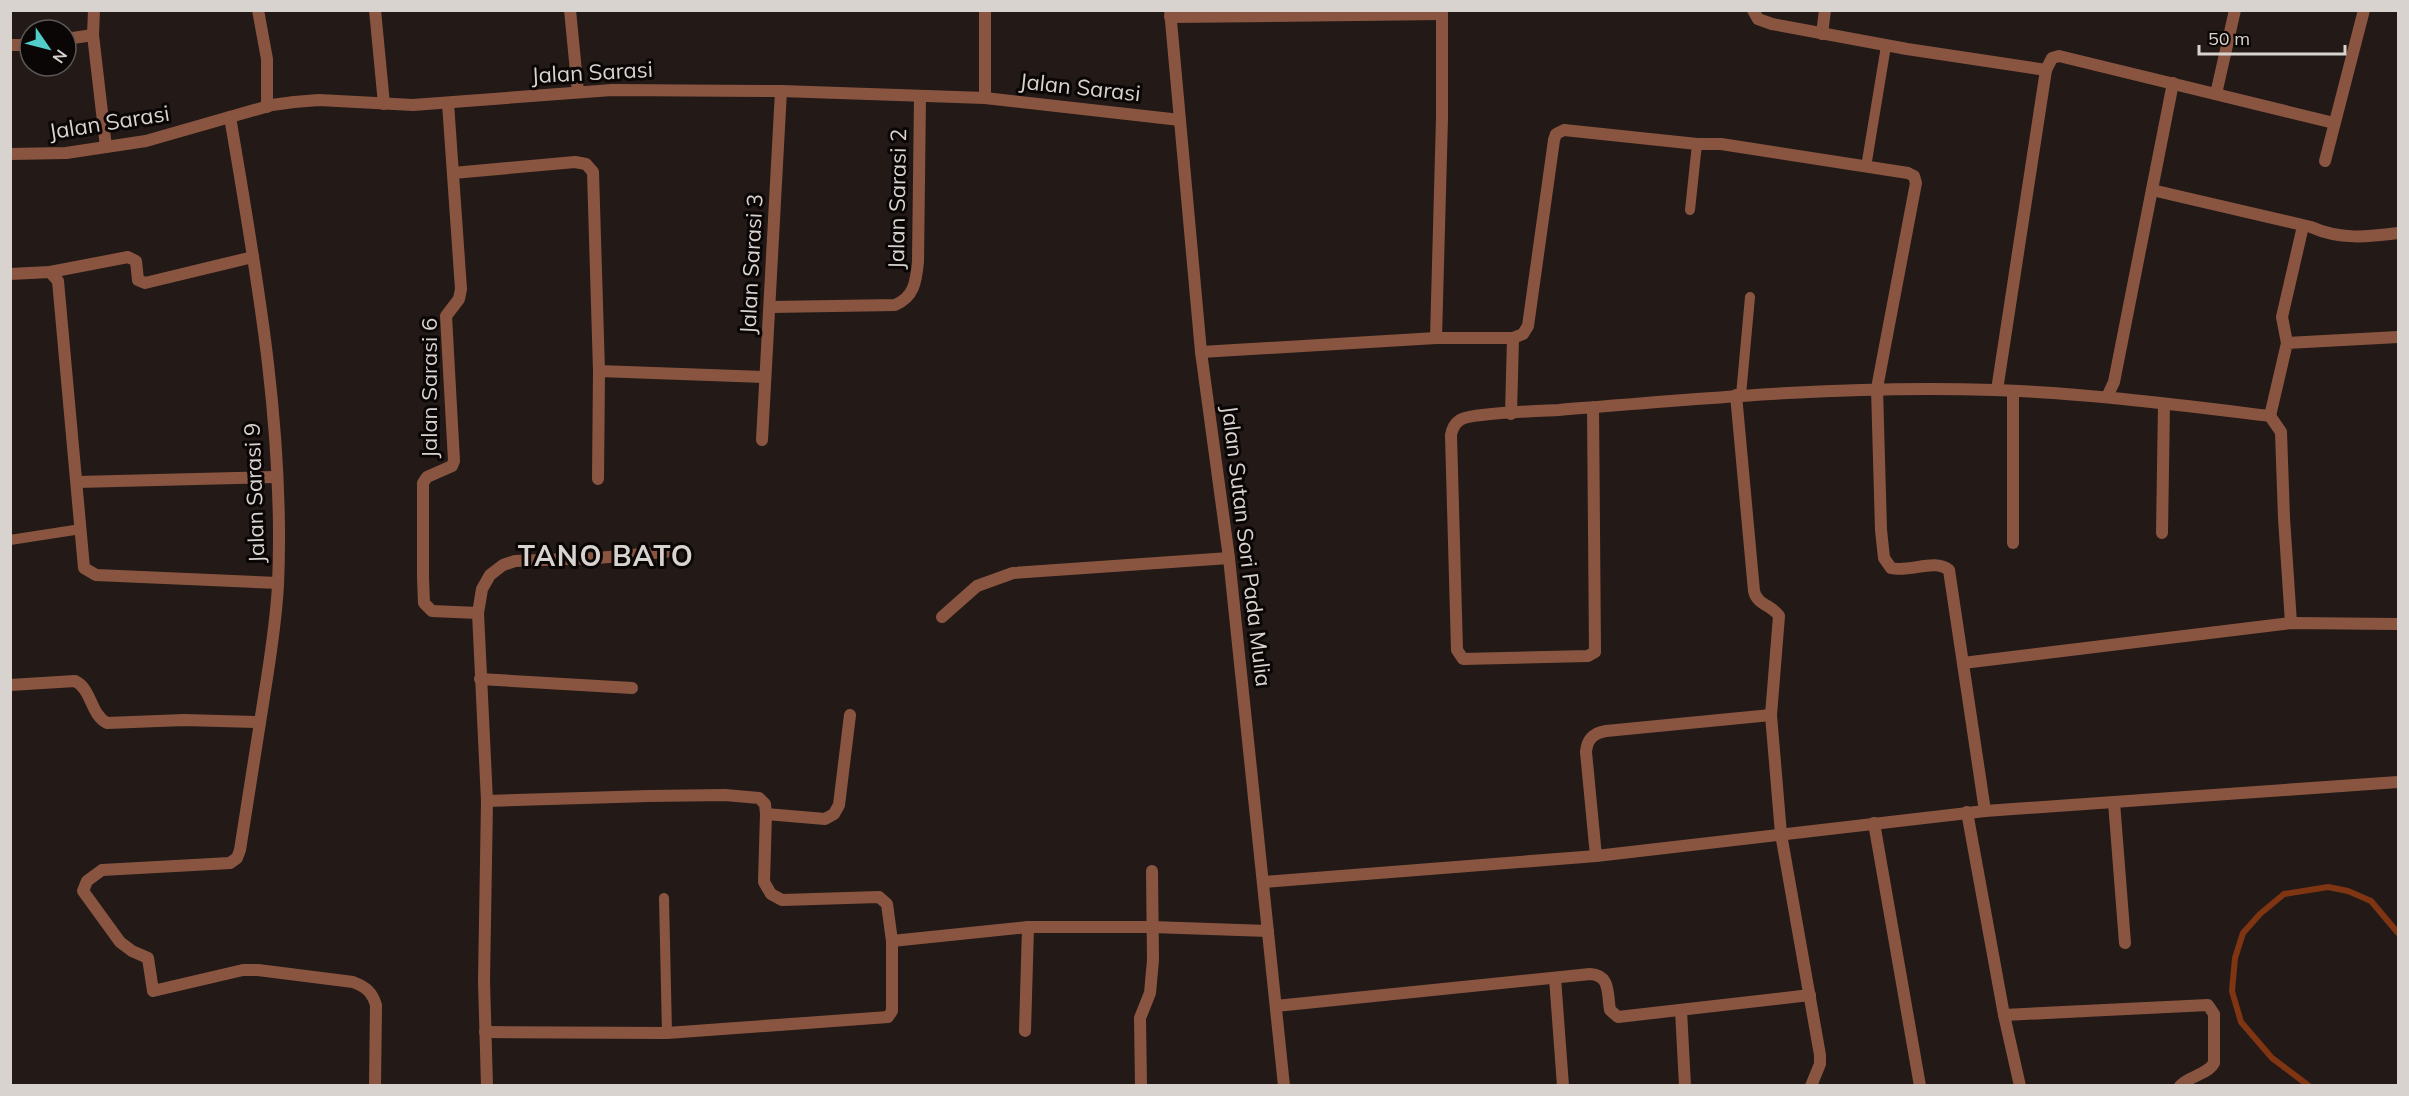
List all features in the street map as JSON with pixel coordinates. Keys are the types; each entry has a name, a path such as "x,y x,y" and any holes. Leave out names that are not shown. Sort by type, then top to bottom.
{"street":[{"path":"94,10 93,34 106,147"},
{"path":"258,10 267,59 267,107"},
{"path":"375,10 384,105"},
{"path":"570,10 578,92"},
{"path":"985,10 985,98"},
{"path":"1753,10 1754,16 1761,21 1822,34 2046,70"},
{"path":"1822,34 1825,10"},
{"path":"2216,94 2235,10"},
{"path":"2325,161 2364,10"},
{"path":"1170,14 1442,12 1442,118 1436,338"},
{"name":"Jalan Sutan Sori Pada Mulia","path":"1170,14 1201,352 1229,558 1284,1086"},
{"path":"78,37 93,34"},
{"path":"1997,390 2049,60 2059,56 2334,123"},
{"path":"2107,397 2114,382 2173,83"},
{"name":"Jalan Sarasi","path":"10,154 66,153 146,141 267,107 294,102 319,100 384,105 448,103 612,90 781,91 985,98 1180,120"},
{"name":"Jalan Sarasi 3","path":"762,440 781,91"},
{"name":"Jalan Sarasi 2","path":"770,308 895,305 907,300 916,280 918,262 920,96"},
{"name":"Jalan Sarasi 6","path":"448,103 461,289 459,298 446,316 454,461 452,466 427,477 423,483 424,603 432,611 478,613"},
{"name":"Jalan Sarasi 9","path":"230,117 253,257 273,423 278,583 273,641 240,850 237,858 230,863 102,870 87,881 83,891 120,942 132,951 148,958 153,991 229,972 250,970 353,982 366,988 372,993 376,1005 375,1086"},
{"path":"1201,352 1436,338 1513,338 1523,334 1528,326 1556,134 1564,130 1698,144 1721,144 1866,166 1914,176 1916,183 1877,388 1879,506 1884,558 1888,566 1896,570 1939,565 1947,568 1951,580 1985,810"},
{"path":"453,172 575,162 586,164 593,172 599,371 598,478"},
{"path":"2152,190 2342,237 2398,233"},
{"path":"2270,416 2286,343 2282,317 2303,226"},
{"path":"10,274 50,272 128,257 136,261 138,280 146,283 253,257"},
{"path":"50,272 57,277 58,281 84,568 96,575 278,583"},
{"path":"2286,343 2398,337"},
{"path":"1511,414 1513,338"},
{"path":"599,371 765,376"},
{"path":"1593,407 1595,652 1588,656 1467,660 1460,657 1457,650 1453,427 1460,419 1469,417 1739,395 1877,388 1997,390 2107,397 2270,416 2282,432 2284,518 2291,623"},
{"path":"2013,392 2013,543"},
{"path":"1739,395 1754,591 1757,600 1779,616 1771,715 1781,834 1820,1055 1820,1064 1811,1086"},
{"path":"2162,533 2164,404"},
{"path":"77,482 276,477"},
{"path":"487,1086 485,1032 487,801 478,613 482,589 490,575 503,565 515,561 597,558 666,552"},
{"path":"942,617 978,585 1013,573 1229,558"},
{"path":"1963,663 2291,623 2398,624"},
{"path":"480,679 632,688"},
{"path":"10,685 75,681 83,687 97,716 107,723 184,720 260,722"},
{"path":"766,814 825,819 834,814 839,805 850,715"},
{"path":"1596,856 1586,752 1588,742 1595,734 1606,731 1771,715"},
{"path":"1264,882 1596,856 1985,810 2398,782"},
{"path":"485,1032 667,1033 888,1017 892,1011 892,941 887,904 879,897 782,900 771,894 764,882 766,814 765,804 759,798 725,795 487,801"},
{"path":"2114,802 2125,943"},
{"path":"1967,813 2004,1015 2020,1086"},
{"path":"1874,824 1920,1086"},
{"path":"1140,1086 1140,1018 1150,993 1152,871"},
{"path":"892,941 1028,927 1152,927 1268,931"},
{"path":"1025,1031 1028,927"},
{"path":"1276,1006 1590,975 1601,976 1607,983 1610,1010 1618,1017 1810,995"},
{"path":"1555,978 1563,1086"},
{"path":"2004,1015 2208,1005 2214,1014 2214,1063 2210,1068 2185,1080 2180,1086"},
{"path":"1681,1010 1686,1086"}],"lane":[{"path":"1866,166 1886,46"},
{"path":"1690,210 1698,144"},
{"path":"1739,395 1750,297"},
{"path":"10,540 81,529"},
{"path":"664,898 667,1033"}],"waterway":[{"path":"2309,1086 2272,1058 2241,1022 2232,991 2235,958 2243,933 2260,914 2284,894 2328,887 2348,891 2371,901 2398,933"}],"district":[{"name":"TANO BATO","path":"606,555"}]}
